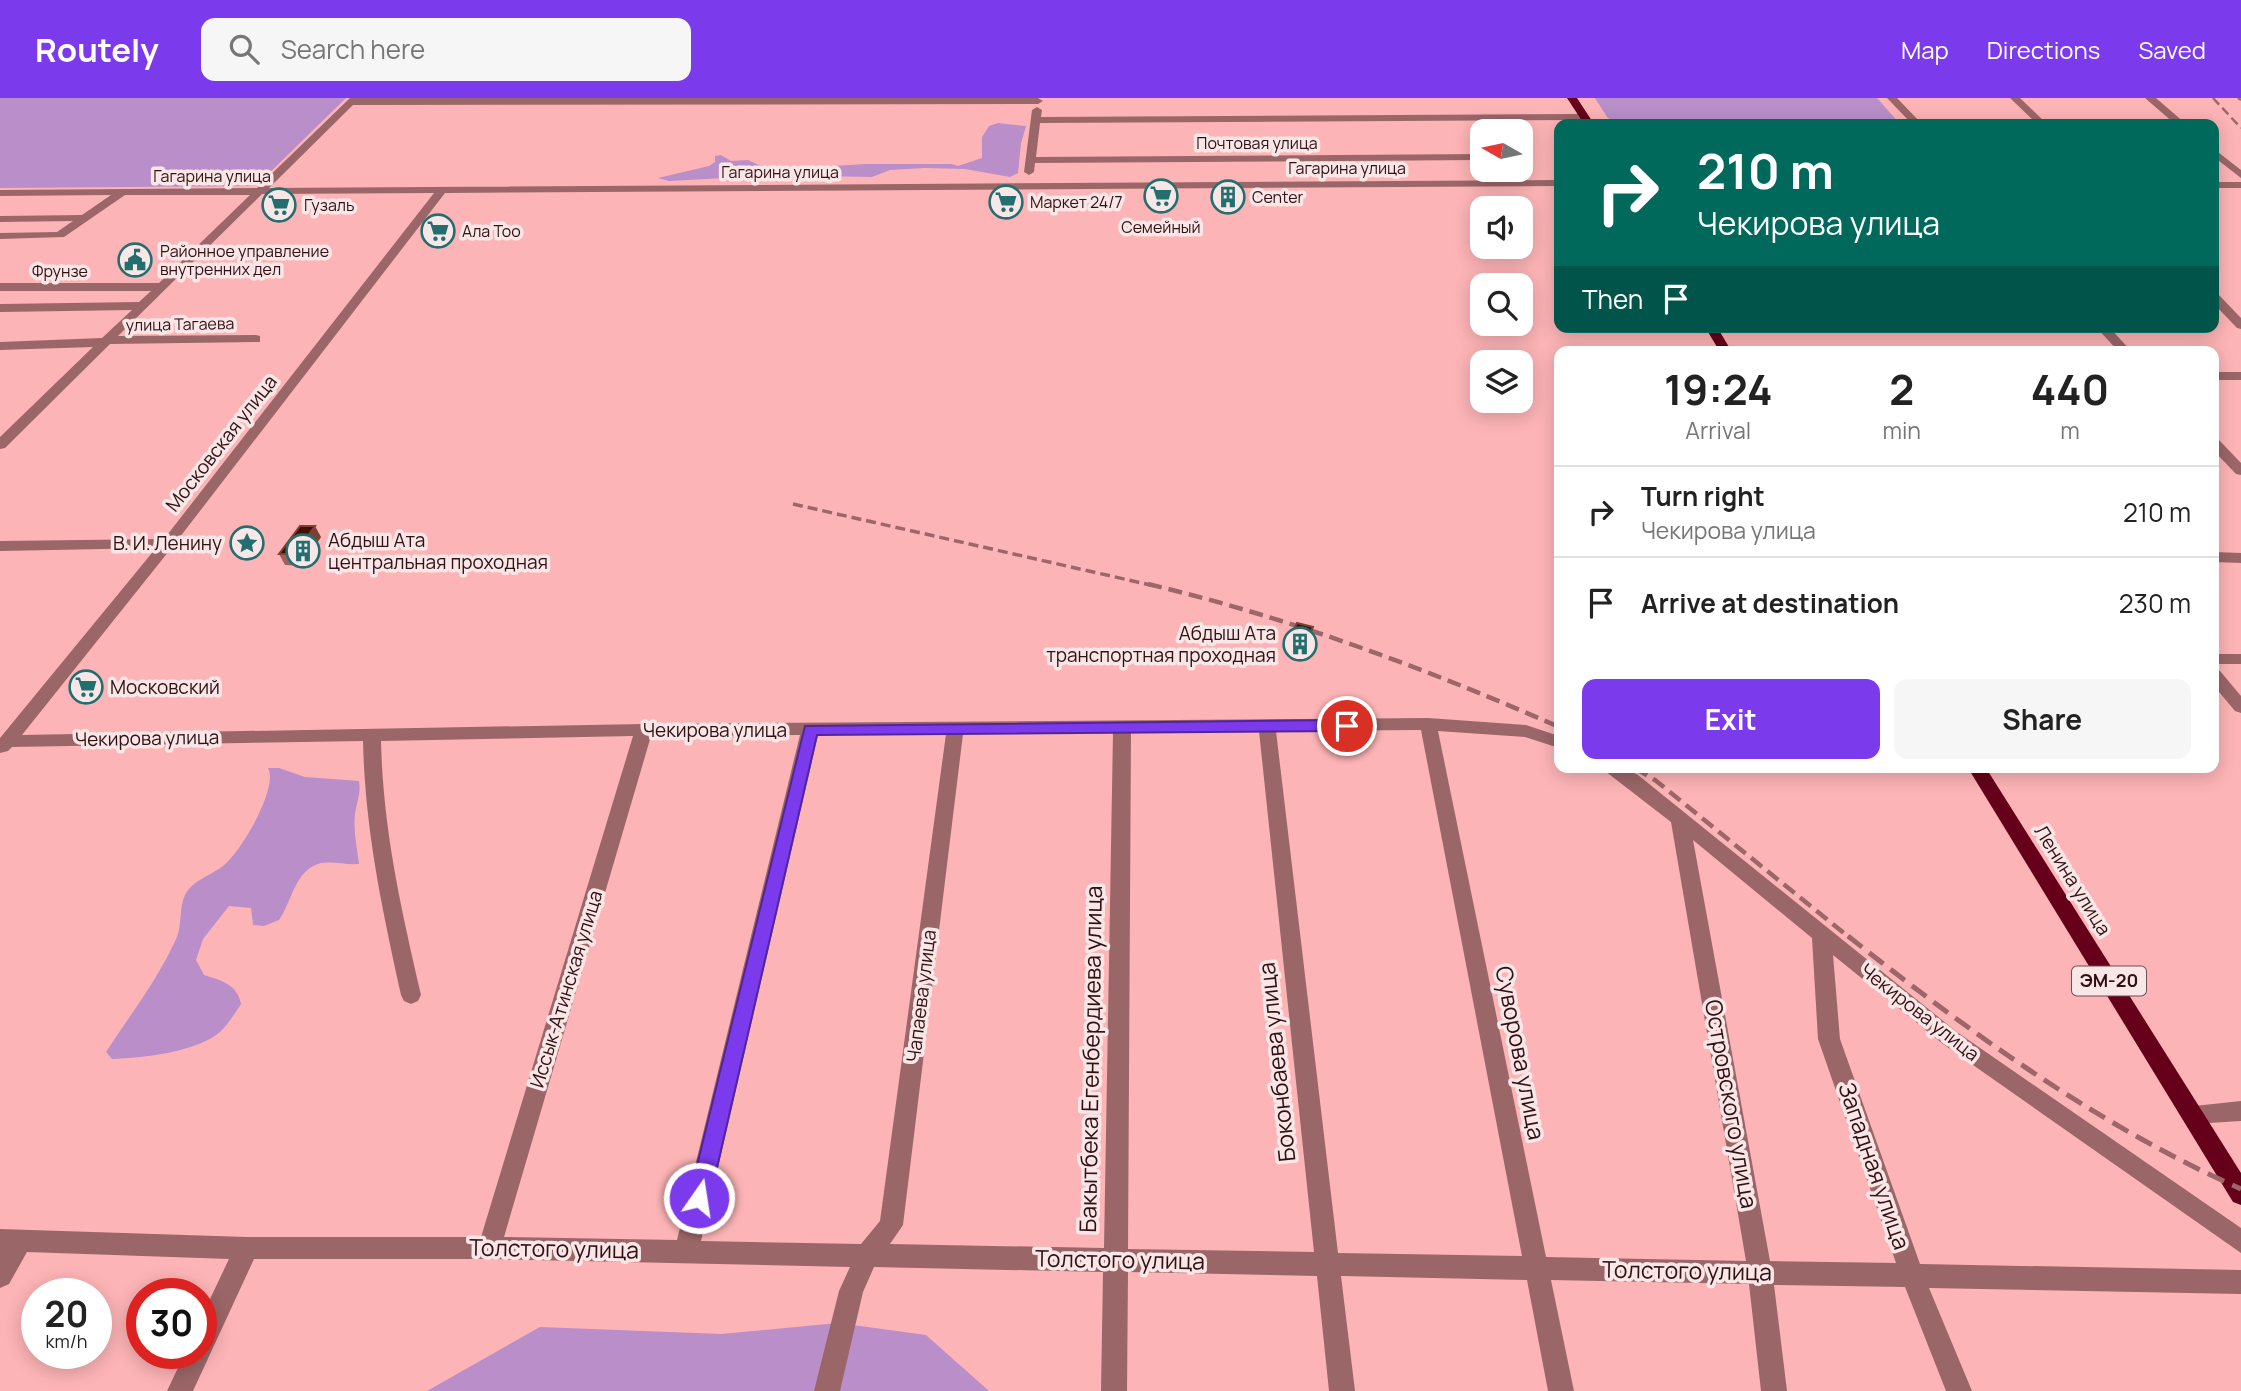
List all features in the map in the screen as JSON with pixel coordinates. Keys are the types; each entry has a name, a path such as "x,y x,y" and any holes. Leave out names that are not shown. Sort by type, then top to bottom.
{"main road":[{"path":"1572,98 1586,119"},
{"name":"Ленина улица","path":"1979,773 2241,1194"}],"street":[{"path":"1892,98 1912,119"},
{"path":"2015,98 2037,119"},
{"path":"2150,98 2175,119"},
{"path":"0,445 352,100 1038,99 1027,186"},
{"path":"1035,120 1554,121"},
{"path":"2219,156 2241,175"},
{"name":"Почтовая улица","path":"1031,160 1470,157"},
{"name":"Гагарина улица","path":"0,193 1554,183"},
{"path":"2219,185 2241,185"},
{"name":"Московская улица","path":"3,745 168,544 442,190"},
{"path":"0,236 60,235 123,192"},
{"path":"0,219 85,218"},
{"name":"Фрунзе","path":"0,288 162,287"},
{"path":"2219,302 2241,325"},
{"name":"Фрунзе","path":"0,308 142,306"},
{"path":"2108,333 2120,346"},
{"name":"улица Тагаева","path":"0,346 104,343 114,340 256,339"},
{"path":"2219,376 2241,376"},
{"path":"2219,448 2241,471"},
{"path":"0,546 168,544"},
{"path":"2219,557 2241,558"},
{"path":"2219,659 2241,659"},
{"path":"2219,681 2241,708"},
{"name":"Чекирова улица","path":"3,745 644,730 1428,724 1526,731 1554,740"},
{"name":"Суворова улица","path":"1428,724 1561,1391"},
{"name":"Боконбаева улица","path":"1267,727 1342,1391"},
{"name":"Бакытбека Егенбердиева улица","path":"1114,1391 1122,728"},
{"name":"Чапаева улица","path":"827,1391 829,1373 851,1291 867,1255 891,1225 955,729"},
{"name":"Иссык-Атинская улица","path":"489,1248 644,730"},
{"path":"686,1252 810,730"},
{"path":"372,735 373,787 383,870 411,995"},
{"name":"Чекирова улица","path":"1619,773 1632,780 1950,1038 2241,1242"},
{"name":"Островского улица","path":"1680,819 1760,1272 1774,1391"},
{"name":"Западная улица","path":"1822,934 1829,1039 1912,1275 1959,1391"},
{"path":"2193,1114 2241,1111"},
{"path":"0,1276 11,1241"},
{"name":"Толстого улица","path":"11,1241 247,1248 489,1248 1326,1262 2241,1282"},
{"path":"217,1312 247,1248"},
{"path":"180,1391 190,1369"}],"shaded area":[{"path":"0,98 346,98 256,186 0,188"},
{"path":"1595,98 1877,98 1896,119 1610,119"},
{"path":"998,123 1026,126 1018,173 1010,177 965,169 925,168 890,170 872,177 669,181 658,178 709,166 715,162 715,156 721,155 731,161 748,160 761,166 787,169 865,164 958,166 982,158 982,137 989,126"},
{"path":"268,768 279,768 305,777 359,781 354,826 359,864 321,863 312,866 295,887 279,920 264,926 253,925 251,908 229,906 203,939 196,960 204,975 228,984 236,992 241,1004 229,1021 211,1038 185,1049 112,1059 106,1052 153,982 177,937 182,905 188,890 223,866 248,835 268,790"},
{"path":"838,1323 926,1335 989,1391 427,1391 540,1327 721,1334"}],"building":[{"path":"300,526 315,526 295,554 279,554"},
{"path":"1297,623 1313,627 1306,642 1290,638"}],"railway":[{"path":"2213,98 2241,128"},
{"path":"793,504 1155,586"},
{"path":"1148,584 1253,612 1357,646 1554,725"},
{"path":"1643,773 1850,938"},
{"path":"1848,936 1988,1042 2086,1107 2188,1164 2241,1189"}],"place":[{"name":"Семейный","path":"1161,196"},
{"name":"Center","path":"1228,197"},
{"name":"Маркет 24/7","path":"1006,202"},
{"name":"Гузаль","path":"279,205"},
{"name":"Ала Тоо","path":"438,231"},
{"name":"Районное управление внутренних дел","path":"135,260"},
{"name":"В. И. Ленину","path":"247,543"},
{"name":"Абдыш Ата центральная проходная","path":"303,551"},
{"name":"Абдыш Ата транспортная проходная","path":"1300,644"},
{"name":"Московский","path":"86,687"}],"route":[{"path":"699,1198 810,730 1347,726"}]}
